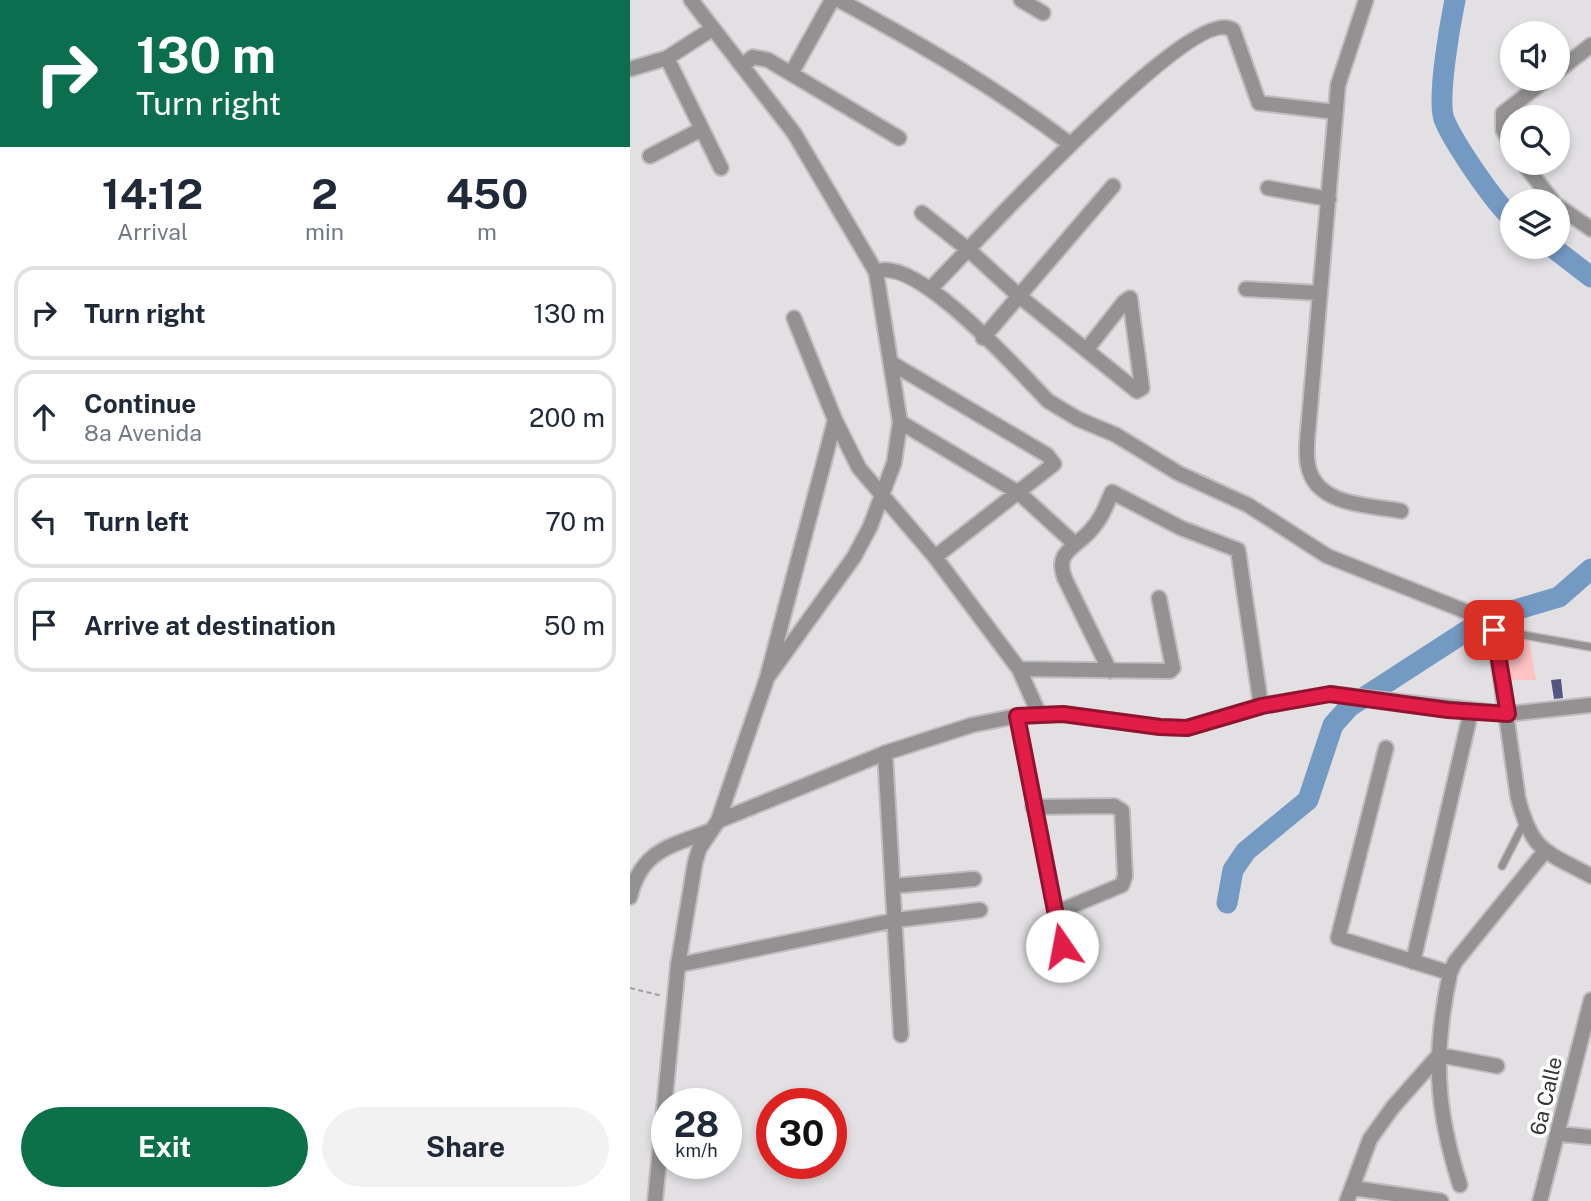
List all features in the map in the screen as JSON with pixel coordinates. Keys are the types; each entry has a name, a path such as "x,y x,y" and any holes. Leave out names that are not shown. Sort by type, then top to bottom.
{"street":[{"path":"691,0 794,133 876,272 893,364 900,422 894,463 884,495 854,557 766,678"},
{"path":"791,74 832,0"},
{"path":"839,0 930,49 1005,95 1070,144"},
{"path":"1021,0 1043,13"},
{"path":"1366,0 1338,85 1308,466 1316,485 1334,498 1401,511"},
{"path":"931,288 970,251 1070,144 1163,59 1210,30 1220,27 1233,30 1259,103 1336,112"},
{"path":"630,69 667,58 712,29"},
{"path":"1570,62 1591,45"},
{"path":"743,65 753,57 768,60 899,138"},
{"path":"667,58 700,130 721,168"},
{"path":"1513,105 1531,91"},
{"path":"650,156 700,130"},
{"path":"1532,175 1544,189"},
{"path":"984,338 1113,186"},
{"path":"1268,188 1329,199"},
{"path":"922,213 1137,391 1142,388 1130,298 1087,349"},
{"path":"1570,214 1591,229"},
{"path":"876,272 888,268 897,270 931,288 1048,401 1062,410 1116,435 1178,473 1248,505 1327,556 1485,619 1494,630 1524,823 1531,837 1545,851 1591,876"},
{"path":"1246,289 1320,293"},
{"path":"794,318 835,420 859,468 935,557 1018,669 1040,714"},
{"path":"893,364 1048,455 1053,467 935,557"},
{"path":"655,1201 678,965 695,863 699,849 714,826 766,678 835,420"},
{"path":"900,422 1019,493 1075,544"},
{"path":"1110,671 1062,572 1063,554 1092,529 1112,492 1181,528 1238,550 1262,706"},
{"path":"1018,669 1163,673 1173,668 1159,598"},
{"path":"630,897 641,866 657,852 885,753 972,725 1017,716 1063,714 1187,728 1262,706 1330,694 1508,714 1591,705"},
{"path":"1413,962 1471,711"},
{"path":"1017,716 1062,946"},
{"path":"1386,748 1338,938 1450,973"},
{"path":"885,753 901,1035"},
{"path":"1033,807 1114,806 1122,811 1125,876 1122,885 1055,913"},
{"path":"1460,1185 1442,1128 1437,1045 1450,973 1455,962 1545,851"},
{"path":"894,886 974,879"},
{"path":"678,965 896,920 980,909"},
{"name":"6a Calle","path":"1539,1201 1586,1040 1591,1000"},
{"path":"1439,1055 1497,1066"},
{"path":"1439,1055 1393,1107 1370,1139 1350,1194 1441,1201"},
{"path":"1559,1134 1591,1137"}],"lane":[{"path":"1494,630 1591,647"},
{"path":"1502,866 1524,823"}],"path":[{"path":"630,988 675,999"}],"shaded area":[{"path":"1529,639 1536,680 1509,680 1501,643"}],"building":[{"path":"1561,679 1563,698 1554,699 1551,680"}],"waterway":[{"path":"1455,0 1443,78 1444,119 1456,142 1500,205"},
{"path":"1568,259 1591,277"},
{"path":"1227,903 1233,870 1246,851 1308,800 1333,725 1349,707 1485,619 1559,597 1591,569"}],"route":[{"path":"1062,946 1017,716 1063,714 1187,728 1262,706 1330,694 1448,710 1508,714 1494,630"}]}
